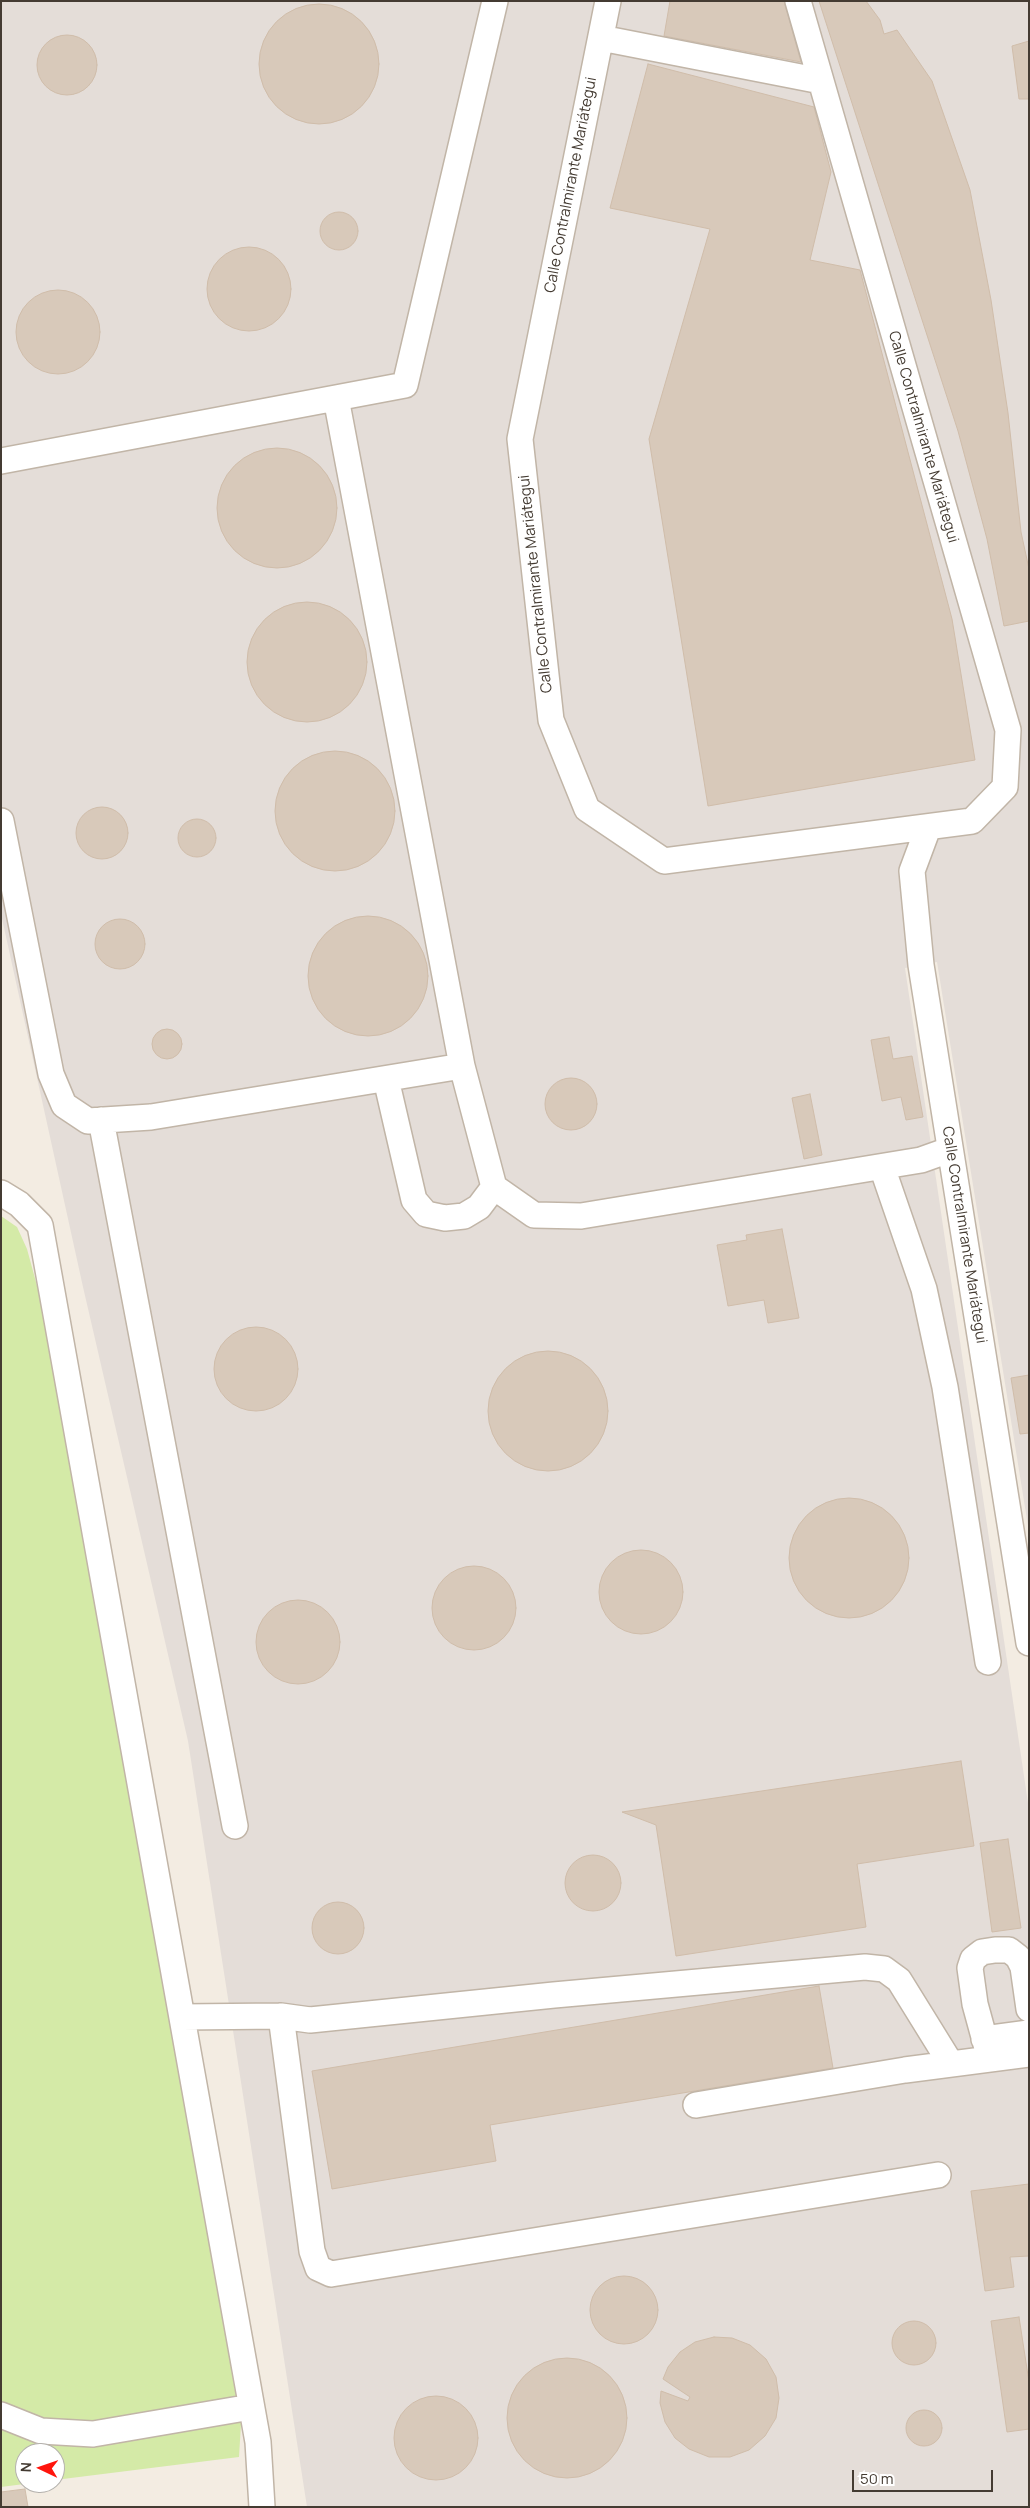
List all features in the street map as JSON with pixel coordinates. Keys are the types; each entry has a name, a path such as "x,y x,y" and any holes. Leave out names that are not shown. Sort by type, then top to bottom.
{"street":[{"path":"1,461 405,385 495,1"},
{"name":"Calle Contralmirante Mariátegui","path":"608,1 520,439 551,720 587,809 664,861 972,821 1005,787 1008,730 798,1"},
{"path":"601,38 821,81"},
{"path":"336,398 462,1066 494,1187 534,1215 581,1216 882,1167 921,1160 949,1150"},
{"name":"Calle Contralmirante Mariátegui","path":"928,828 912,871 924,982 949,1150 1029,1644"},
{"path":"2,832 51,1074 64,1105 88,1121 151,1117 462,1066"},
{"path":"386,1079 414,1200 426,1214 445,1218 464,1216 479,1207 494,1187"},
{"path":"101,1120 235,1826"},
{"path":"882,1167 924,1289 945,1387 988,1662"},
{"path":"1,1193 19,1204 40,1225 252,2407 258,2442 262,2507"},
{"path":"987,2049 975,2004 970,1968 973,1959 982,1952 1009,1950 1018,1957 1022,1968 1029,2009"},
{"path":"182,2017 281,2016 310,2020 554,1995 865,1967 884,1969 899,1980 951,2064"},
{"path":"281,2016 312,2251 318,2268 331,2274 938,2175"},
{"path":"696,2105 951,2064 1029,2033"},
{"path":"987,2049 1029,2054"},
{"path":"1,2415 41,2431 93,2434 252,2407"}],"shaded area":[{"path":"1,1 1029,1 1029,1532 937,962 905,968 1029,1810 1029,2507 307,2507 188,1741 83,1287 1,914"}],"green space":[{"path":"1,1216 17,1227 27,1249 43,1308 241,2424 239,2457 65,2479 65,2443 15,2443 15,2485 1,2487"}],"building":[{"path":"670,1 784,1 801,62 664,36"},
{"path":"819,1 866,1 880,20 884,34 897,30 932,81 970,190 991,300 1008,413 1021,532 1029,569 1029,621 1004,626 987,539 958,431"},
{"path":"319,4 342,9 352,14 361,22 369,31 374,41 379,64 374,87 369,97 361,106 352,114 342,119 319,124 296,119 286,114 277,106 269,97 264,87 259,64 264,41 269,31 277,22 286,14 296,9"},
{"path":"67,35 83,40 88,44 92,49 97,65 92,81 88,86 83,90 67,95 51,90 46,86 42,81 37,65 42,49 46,44 51,40"},
{"path":"1029,41 1029,99 1019,99 1012,46"},
{"path":"648,64 814,107 831,172 810,260 860,270 952,619 975,760 708,806 649,439 710,229 610,208"},
{"path":"339,212 346,213 352,218 357,224 357,238 352,244 346,249 339,250 332,249 326,244 321,238 320,231 321,224 326,218 332,213"},
{"path":"241,247 257,247 273,254 284,265 291,281 288,305 279,319 273,324 257,331 241,331 225,324 214,313 207,297 207,281 214,265 225,254"},
{"path":"50,290 66,290 82,297 93,308 100,324 97,348 88,362 82,367 66,374 50,374 34,367 23,356 16,340 16,324 23,308 34,297"},
{"path":"277,448 300,453 310,458 319,466 327,475 332,485 337,508 332,531 327,541 319,550 310,558 300,563 277,568 254,563 244,558 235,550 227,541 222,531 217,508 222,485 227,475 235,466 244,458 254,453"},
{"path":"307,602 330,607 340,612 349,620 357,629 362,639 367,662 362,685 357,695 349,704 340,712 330,717 307,722 284,717 274,712 265,704 257,695 252,685 247,662 252,639 257,629 265,620 274,612 284,607"},
{"path":"335,751 347,752 358,756 368,761 377,769 385,778 390,788 394,799 394,823 390,834 385,844 377,853 368,861 358,866 347,870 335,871 323,870 312,866 302,861 293,853 285,844 280,834 276,823 275,811 276,799 280,788 285,778 293,769 302,761 312,756 323,752"},
{"path":"97,807 107,807 121,814 128,828 128,838 121,852 107,859 97,859 87,855 80,848 76,838 76,828 80,818 87,811"},
{"path":"197,819 211,824 216,838 211,852 197,857 183,852 178,838 183,824"},
{"path":"368,916 391,921 401,926 410,934 418,943 423,953 428,976 423,999 418,1009 410,1018 401,1026 391,1031 368,1036 345,1031 335,1026 326,1018 318,1009 313,999 308,976 313,953 318,943 326,934 335,926 345,921"},
{"path":"120,919 129,921 140,930 145,944 143,953 134,964 120,969 111,967 100,958 95,944 97,935 106,924"},
{"path":"167,1029 173,1030 181,1038 181,1050 173,1058 167,1059 161,1058 153,1050 152,1044 153,1038 161,1030"},
{"path":"889,1037 893,1059 912,1056 923,1117 906,1120 901,1097 882,1101 871,1040"},
{"path":"566,1078 576,1078 590,1085 597,1099 597,1109 590,1123 576,1130 566,1130 556,1126 549,1119 545,1109 545,1099 549,1089 556,1082"},
{"path":"810,1094 822,1155 804,1159 792,1098"},
{"path":"782,1229 799,1318 768,1323 764,1300 728,1306 717,1245 747,1240 746,1235"},
{"path":"256,1327 272,1330 286,1339 295,1353 298,1369 295,1385 286,1399 272,1408 256,1411 240,1408 226,1399 217,1385 214,1369 217,1353 226,1339 240,1330"},
{"path":"548,1351 571,1356 581,1361 590,1369 598,1378 603,1388 608,1411 603,1434 598,1444 590,1453 581,1461 571,1466 548,1471 525,1466 515,1461 506,1453 498,1444 493,1434 488,1411 493,1388 498,1378 506,1369 515,1361 525,1356"},
{"path":"1029,1375 1029,1433 1020,1434 1011,1378"},
{"path":"849,1498 872,1503 882,1508 891,1516 899,1525 904,1535 909,1558 904,1581 899,1591 891,1600 882,1608 872,1613 849,1618 826,1613 816,1608 807,1600 799,1591 794,1581 789,1558 794,1535 799,1525 807,1516 816,1508 826,1503"},
{"path":"641,1550 657,1553 671,1562 680,1576 683,1592 680,1608 671,1622 657,1631 641,1634 625,1631 611,1622 602,1608 599,1592 602,1576 611,1562 625,1553"},
{"path":"474,1566 490,1569 504,1578 513,1592 516,1608 513,1624 504,1638 490,1647 474,1650 458,1647 444,1638 435,1624 432,1608 435,1592 444,1578 458,1569"},
{"path":"298,1600 314,1603 328,1612 337,1626 340,1642 337,1658 328,1672 314,1681 298,1684 282,1681 268,1672 259,1658 256,1642 259,1626 268,1612 282,1603"},
{"path":"961,1761 974,1846 857,1864 866,1927 676,1956 656,1825 622,1812"},
{"path":"1008,1839 1021,1928 992,1932 980,1843"},
{"path":"587,1855 599,1855 609,1859 617,1867 621,1883 617,1899 609,1907 599,1911 587,1911 577,1907 569,1899 565,1889 565,1877 569,1867 577,1859"},
{"path":"333,1902 343,1902 357,1909 364,1923 364,1933 357,1947 343,1954 333,1954 323,1950 316,1943 312,1933 312,1923 316,1913 323,1906"},
{"path":"819,1986 833,2068 490,2125 496,2161 332,2189 312,2071"},
{"path":"1029,2184 1029,2256 1010,2257 1014,2287 985,2291 971,2191"},
{"path":"631,2276 643,2282 652,2291 658,2303 656,2323 648,2334 631,2344 617,2344 600,2334 592,2323 590,2303 600,2286 611,2278"},
{"path":"1019,2317 1029,2382 1029,2429 1007,2432 991,2321"},
{"path":"910,2321 918,2321 930,2327 936,2343 930,2359 918,2365 910,2365 898,2359 892,2347 892,2339 898,2327"},
{"path":"714,2337 732,2338 750,2345 766,2359 776,2377 779,2398 776,2418 765,2436 749,2450 730,2457 709,2457 689,2449 675,2438 665,2422 660,2403 661,2391 688,2401 690,2397 663,2379 668,2367 680,2352 695,2342"},
{"path":"567,2358 590,2363 600,2368 609,2376 617,2385 622,2395 627,2418 622,2441 617,2451 609,2460 600,2468 590,2473 567,2478 544,2473 534,2468 525,2460 517,2451 512,2441 507,2418 512,2395 517,2385 525,2376 534,2368 544,2363"},
{"path":"436,2396 452,2399 466,2408 475,2422 478,2438 475,2454 466,2468 452,2477 436,2480 420,2477 406,2468 397,2454 394,2438 397,2422 406,2408 420,2399"},
{"path":"924,2410 931,2411 937,2415 941,2421 941,2435 937,2441 931,2445 924,2446 917,2445 911,2441 907,2435 906,2428 907,2421 911,2415 917,2411"},
{"path":"15,2490 15,2493 26,2493 28,2507 1,2507 1,2492"}]}
